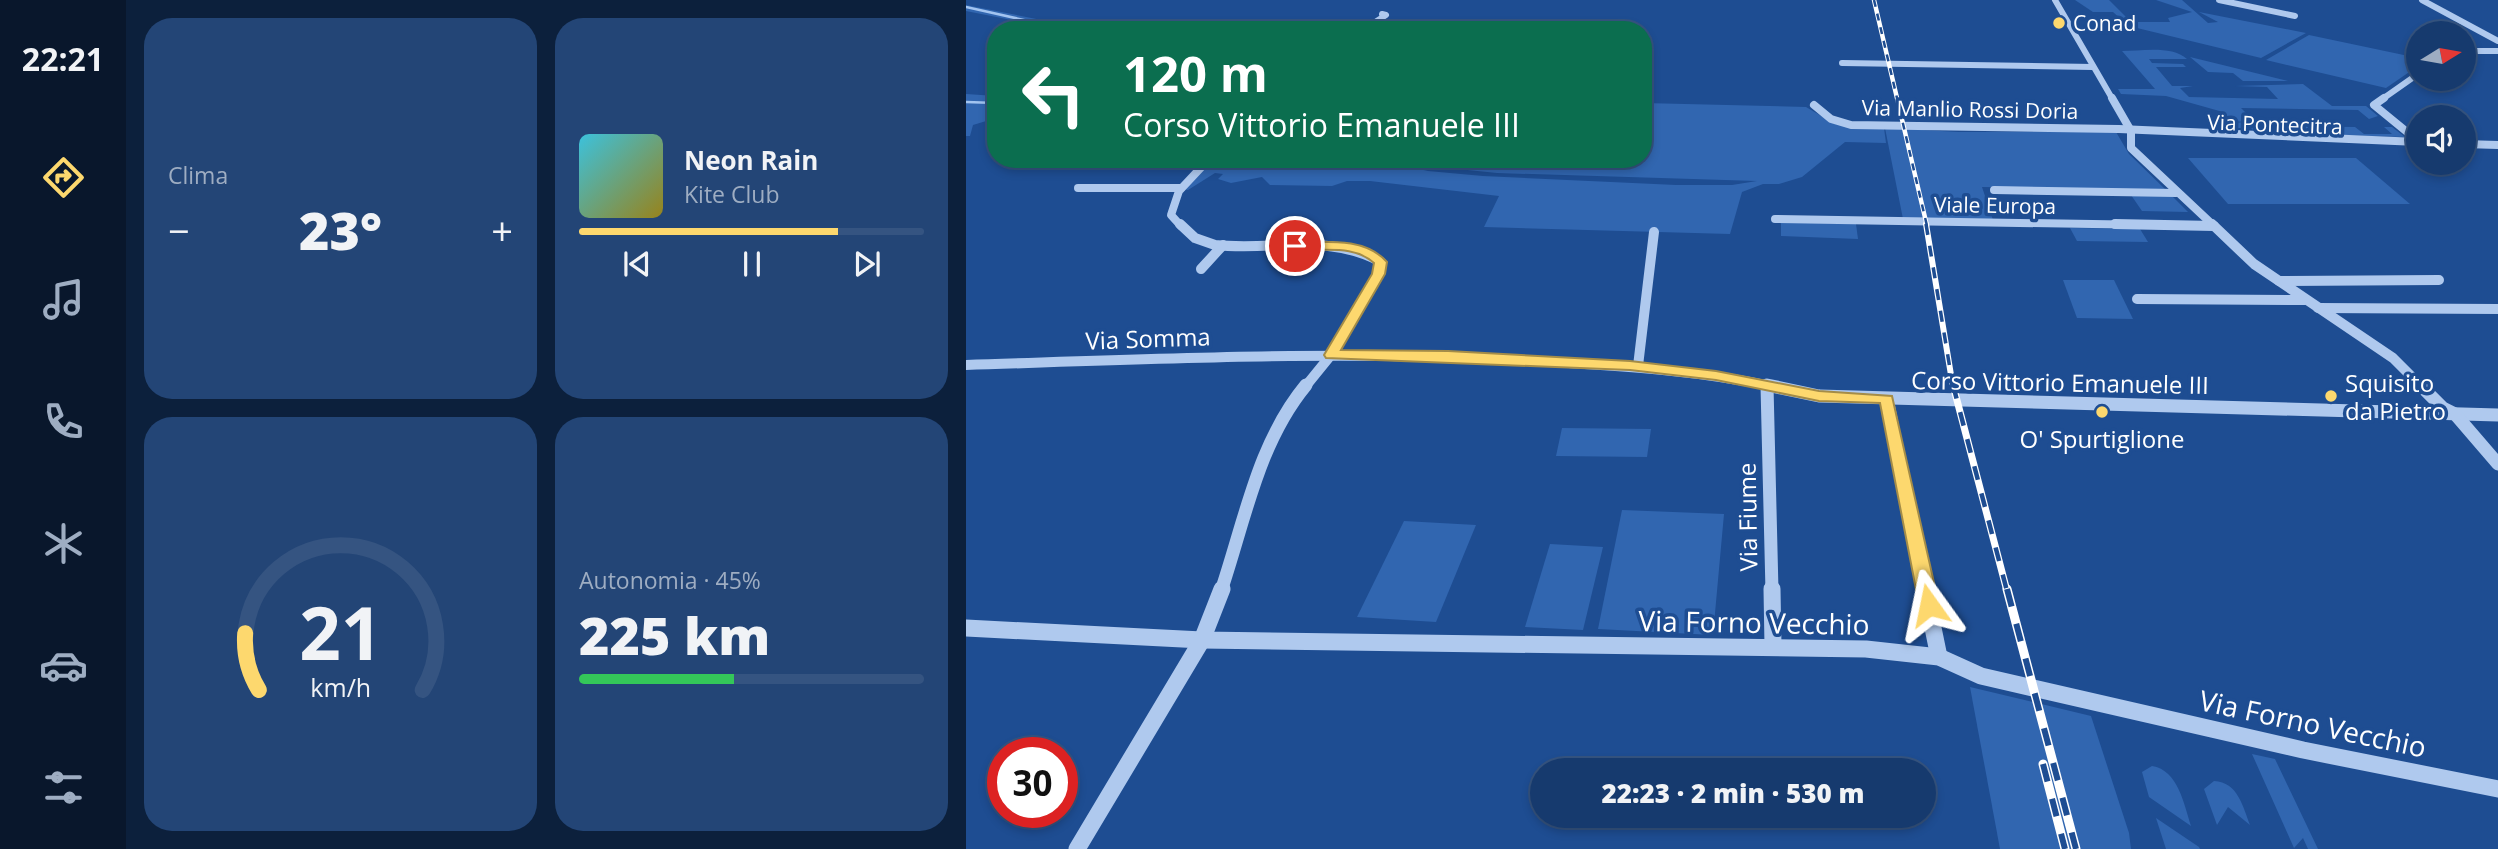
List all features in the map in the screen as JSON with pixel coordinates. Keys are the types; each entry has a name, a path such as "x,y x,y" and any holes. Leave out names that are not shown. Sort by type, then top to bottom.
{"street":[{"path":"2055,0 2125,120 2130,133 2131,148 2243,255 2393,358 2443,408 2455,414 2498,464"},
{"path":"2218,0 2295,16"},
{"path":"2422,0 2498,41"},
{"path":"1377,21 1386,15 1382,14"},
{"path":"2476,51 2498,51"},
{"path":"1842,63 2093,66"},
{"path":"2406,82 2374,105 2406,133"},
{"name":"Via Manlio Rossi Doria","path":"1814,105 1831,119 1851,125 2130,133"},
{"path":"2125,120 2157,132"},
{"name":"Via Pontecitra","path":"2130,133 2406,143"},
{"name":"Via Pontecitra","path":"2130,133 2406,144"},
{"path":"2476,147 2498,148"},
{"path":"1077,849 1202,640 1222,589 1268,443 1291,403 1331,355 1379,274 1381,262 1369,252 1343,246 1223,245 1195,238 1171,215 1172,205 1181,188 1200,168"},
{"path":"1078,188 1181,188"},
{"path":"1994,190 2176,193"},
{"name":"Viale Europa","path":"1775,219 2214,226"},
{"path":"1638,366 1654,232"},
{"path":"1201,269 1223,245"},
{"path":"2278,281 2439,280"},
{"path":"2137,299 2305,300"},
{"path":"2318,308 2498,309"},
{"name":"Corso Vittorio Emanuele III","path":"1331,355 1448,356 1638,366 1716,375 1819,396 2498,415"},
{"name":"Via Somma","path":"966,365 1331,355"},
{"name":"Via Fiume","path":"1767,386 1773,646"},
{"path":"1887,399 1939,657"},
{"name":"Via Forno Vecchio","path":"966,628 1202,640 1866,649 1939,657 1981,676 2303,750 2498,789"}],"shaded area":[{"path":"2075,0 2109,0 2130,21 2123,21 2113,12 2093,12"},
{"path":"2156,0 2182,0 2208,23 2218,22 2199,12 2306,33 2261,58 2137,28 2132,22 2170,22 2168,18 2192,12"},
{"path":"966,5 1047,21 1017,21 966,11"},
{"path":"2309,35 2406,55 2406,74 2386,88 2266,60"},
{"path":"2122,51 2173,52 2187,59 2149,59 2152,63 2183,64 2186,67 2156,67 2172,86 2193,86 2180,88 2189,97 2278,99 2267,87 2235,86 2303,84 2332,106 2366,106 2378,116 2369,119 2358,110 2241,108 2259,126 2355,127 2364,134 2392,134 2384,127 2392,127 2405,137 2256,133 2251,128 2235,128 2230,123 2251,122 2228,121 2223,112 2166,96 2121,94 2118,89 2155,89"},
{"path":"2190,57 2288,81 2243,81 2233,73 2208,72"},
{"path":"966,94 987,95 987,121 973,125 970,136 966,136"},
{"path":"1652,103 1806,107 1835,124 1884,128 1886,143 1845,142 1802,177 1779,184 1763,184 1742,192 1730,234 1484,227 1499,196 1370,181 1347,181 1332,186 1270,185 1262,177 1231,183 1218,179 1223,174 1215,173 1188,190 1182,189 1202,168 1414,168 1483,176 1676,185 1732,185 1757,181 1497,173 1448,168 1652,168"},
{"path":"1885,128 1959,132 2116,132 2129,154 2166,190 1982,187 1993,220 1903,219"},
{"path":"2188,158 2356,158 2410,204 2228,204"},
{"path":"2131,195 2171,195 2188,212 2142,211"},
{"path":"1781,222 1856,224 1858,239 1781,236"},
{"path":"2070,228 2140,229 2148,242 2077,241"},
{"path":"2063,280 2114,280 2133,319 2077,318"},
{"path":"1562,428 1651,429 1647,457 1556,456"},
{"path":"1622,510 1724,514 1713,635 1598,629"},
{"path":"1404,521 1476,525 1436,622 1357,617"},
{"path":"1550,544 1603,547 1583,630 1525,627"},
{"path":"1970,687 2091,716 2129,833 2131,849 2000,849"},
{"path":"2252,754 2275,759 2318,849 2308,849 2303,838 2294,848"},
{"path":"2152,766 2161,769 2174,781 2191,826 2149,797 2142,772"},
{"path":"2214,781 2222,782 2234,791 2242,803 2250,825 2228,807 2217,825 2204,789"},
{"path":"2156,818 2199,847 2200,849 2166,849"}],"waterway":[{"path":"966,7 1029,21"},
{"path":"966,102 987,103"}],"railway":[{"path":"1874,0 1927,226"},
{"path":"1926,224 1953,387"},
{"path":"1953,385 2007,591"},
{"path":"2007,589 2076,849"},
{"path":"2043,764 2065,849"}],"place":[{"name":"Conad","path":"2059,23"},
{"name":"Squisito da Pietro","path":"2331,396"},
{"name":"O' Spurtiglione","path":"2102,412"}],"route":[{"path":"1295,246 1343,246 1369,252 1381,262 1379,274 1331,355 1448,356 1630,365 1747,380 1819,396 1887,399 1929,605"}]}
